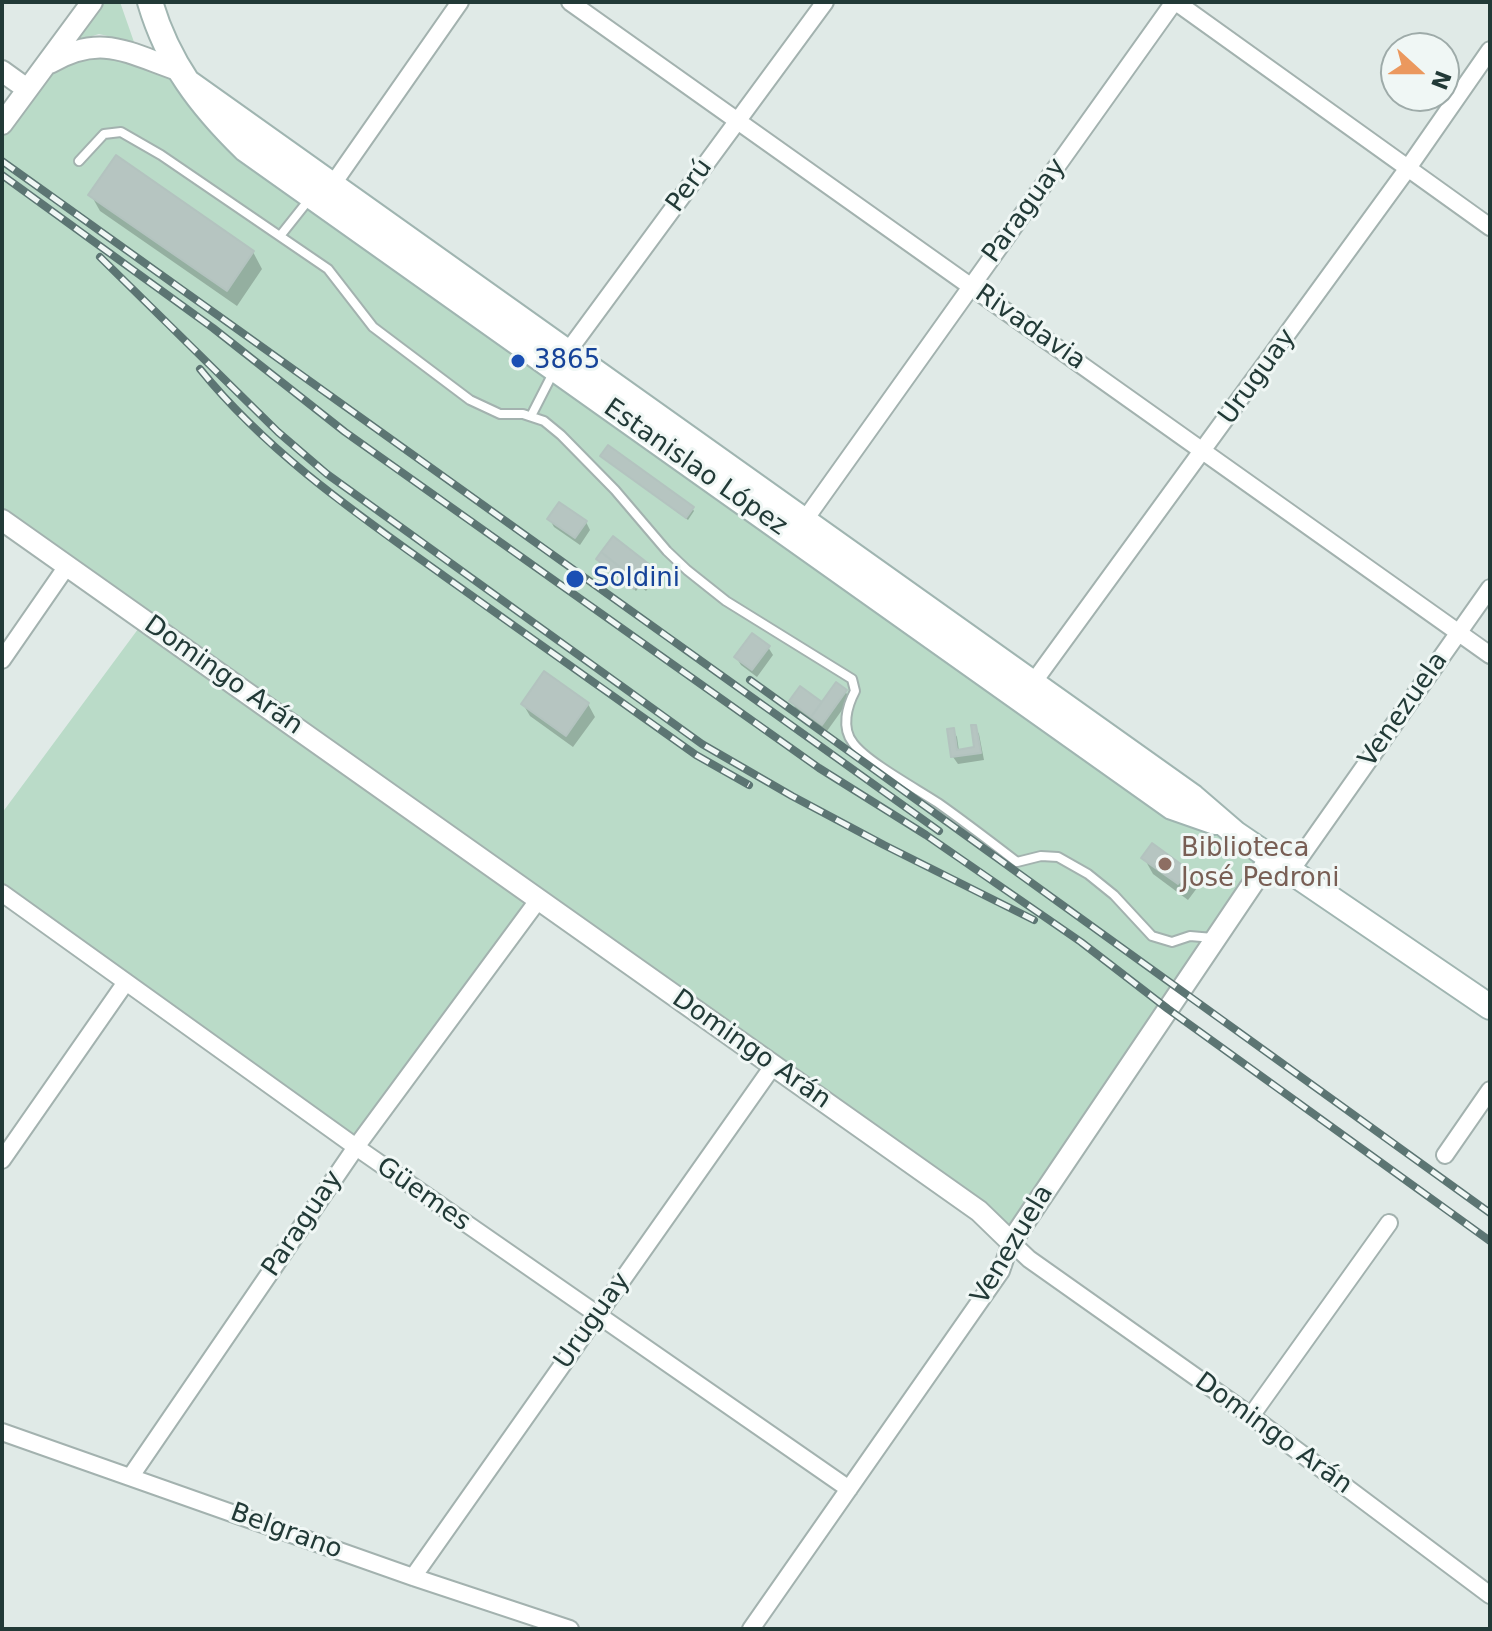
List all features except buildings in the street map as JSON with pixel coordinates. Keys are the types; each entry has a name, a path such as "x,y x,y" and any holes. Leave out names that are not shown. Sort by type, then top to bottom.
{"main road":[{"name":"Estanislao López","path":"150,2 160,36 184,77 321,195 1027,691 1193,797 1222,824 1490,1007"}],"street":[{"path":"2,124 92,2"},
{"path":"321,195 460,2"},
{"name":"Rivadavia","path":"570,2 1490,655"},
{"name":"Perú","path":"561,361 825,2"},
{"path":"1175,2 1490,227"},
{"name":"Paraguay","path":"798,529 1175,2"},
{"path":"43,67 68,52 94,45 117,48 184,77"},
{"name":"Uruguay","path":"1027,691 1204,451 1490,50"},
{"path":"2,71 27,89"},
{"name":"Domingo Arán","path":"2,520 979,1211 1029,1259 1251,1416 1490,1595"},
{"path":"2,660 67,566"},
{"name":"Venezuela","path":"751,1629 1001,1271 1011,1242 1216,938 1280,865 1490,588"},
{"name":"Güemes","path":"2,893 596,1316 849,1489"},
{"name":"Paraguay","path":"131,1476 356,1147 539,899"},
{"path":"2,1160 126,982"},
{"name":"Uruguay","path":"413,1577 773,1066"},
{"path":"1445,1155 1490,1090"},
{"path":"1251,1416 1389,1223"},
{"name":"Belgrano","path":"2,1432 570,1629"}],"lane":[{"path":"79,161 104,134 121,132 161,155 280,236 328,269 373,327 412,358 470,400 500,414 531,416 544,421 615,490 667,551 697,578 726,601 852,679 855,691 847,706 846,728 853,743 879,764 1017,862 1041,856 1058,857 1088,874 1114,895 1152,936 1172,942 1190,936 1216,938"},
{"path":"280,236 321,195"},
{"path":"531,416 561,361"}],"green space":[{"path":"101,2 120,2 134,42 99,34 78,40 75,38"},
{"path":"94,45 178,70 1270,858 1011,1242 539,900 356,1147 2,893 2,813 144,621 2,520 2,124 43,67"}],"railway":[{"path":"2,161 939,831"},
{"path":"2,175 213,328 345,432 819,768 926,835 1081,942 1168,1009 1490,1241"},
{"path":"100,257 278,432 327,474 702,744 884,845 1034,920"},
{"path":"200,369 255,428 346,505 696,755 749,785"},
{"path":"750,680 1490,1213"}],"place":[{"name":"3865","path":"518,361"},
{"name":"Soldini","path":"575,579"},
{"name":"Biblioteca José Pedroni","path":"1165,864"}]}
